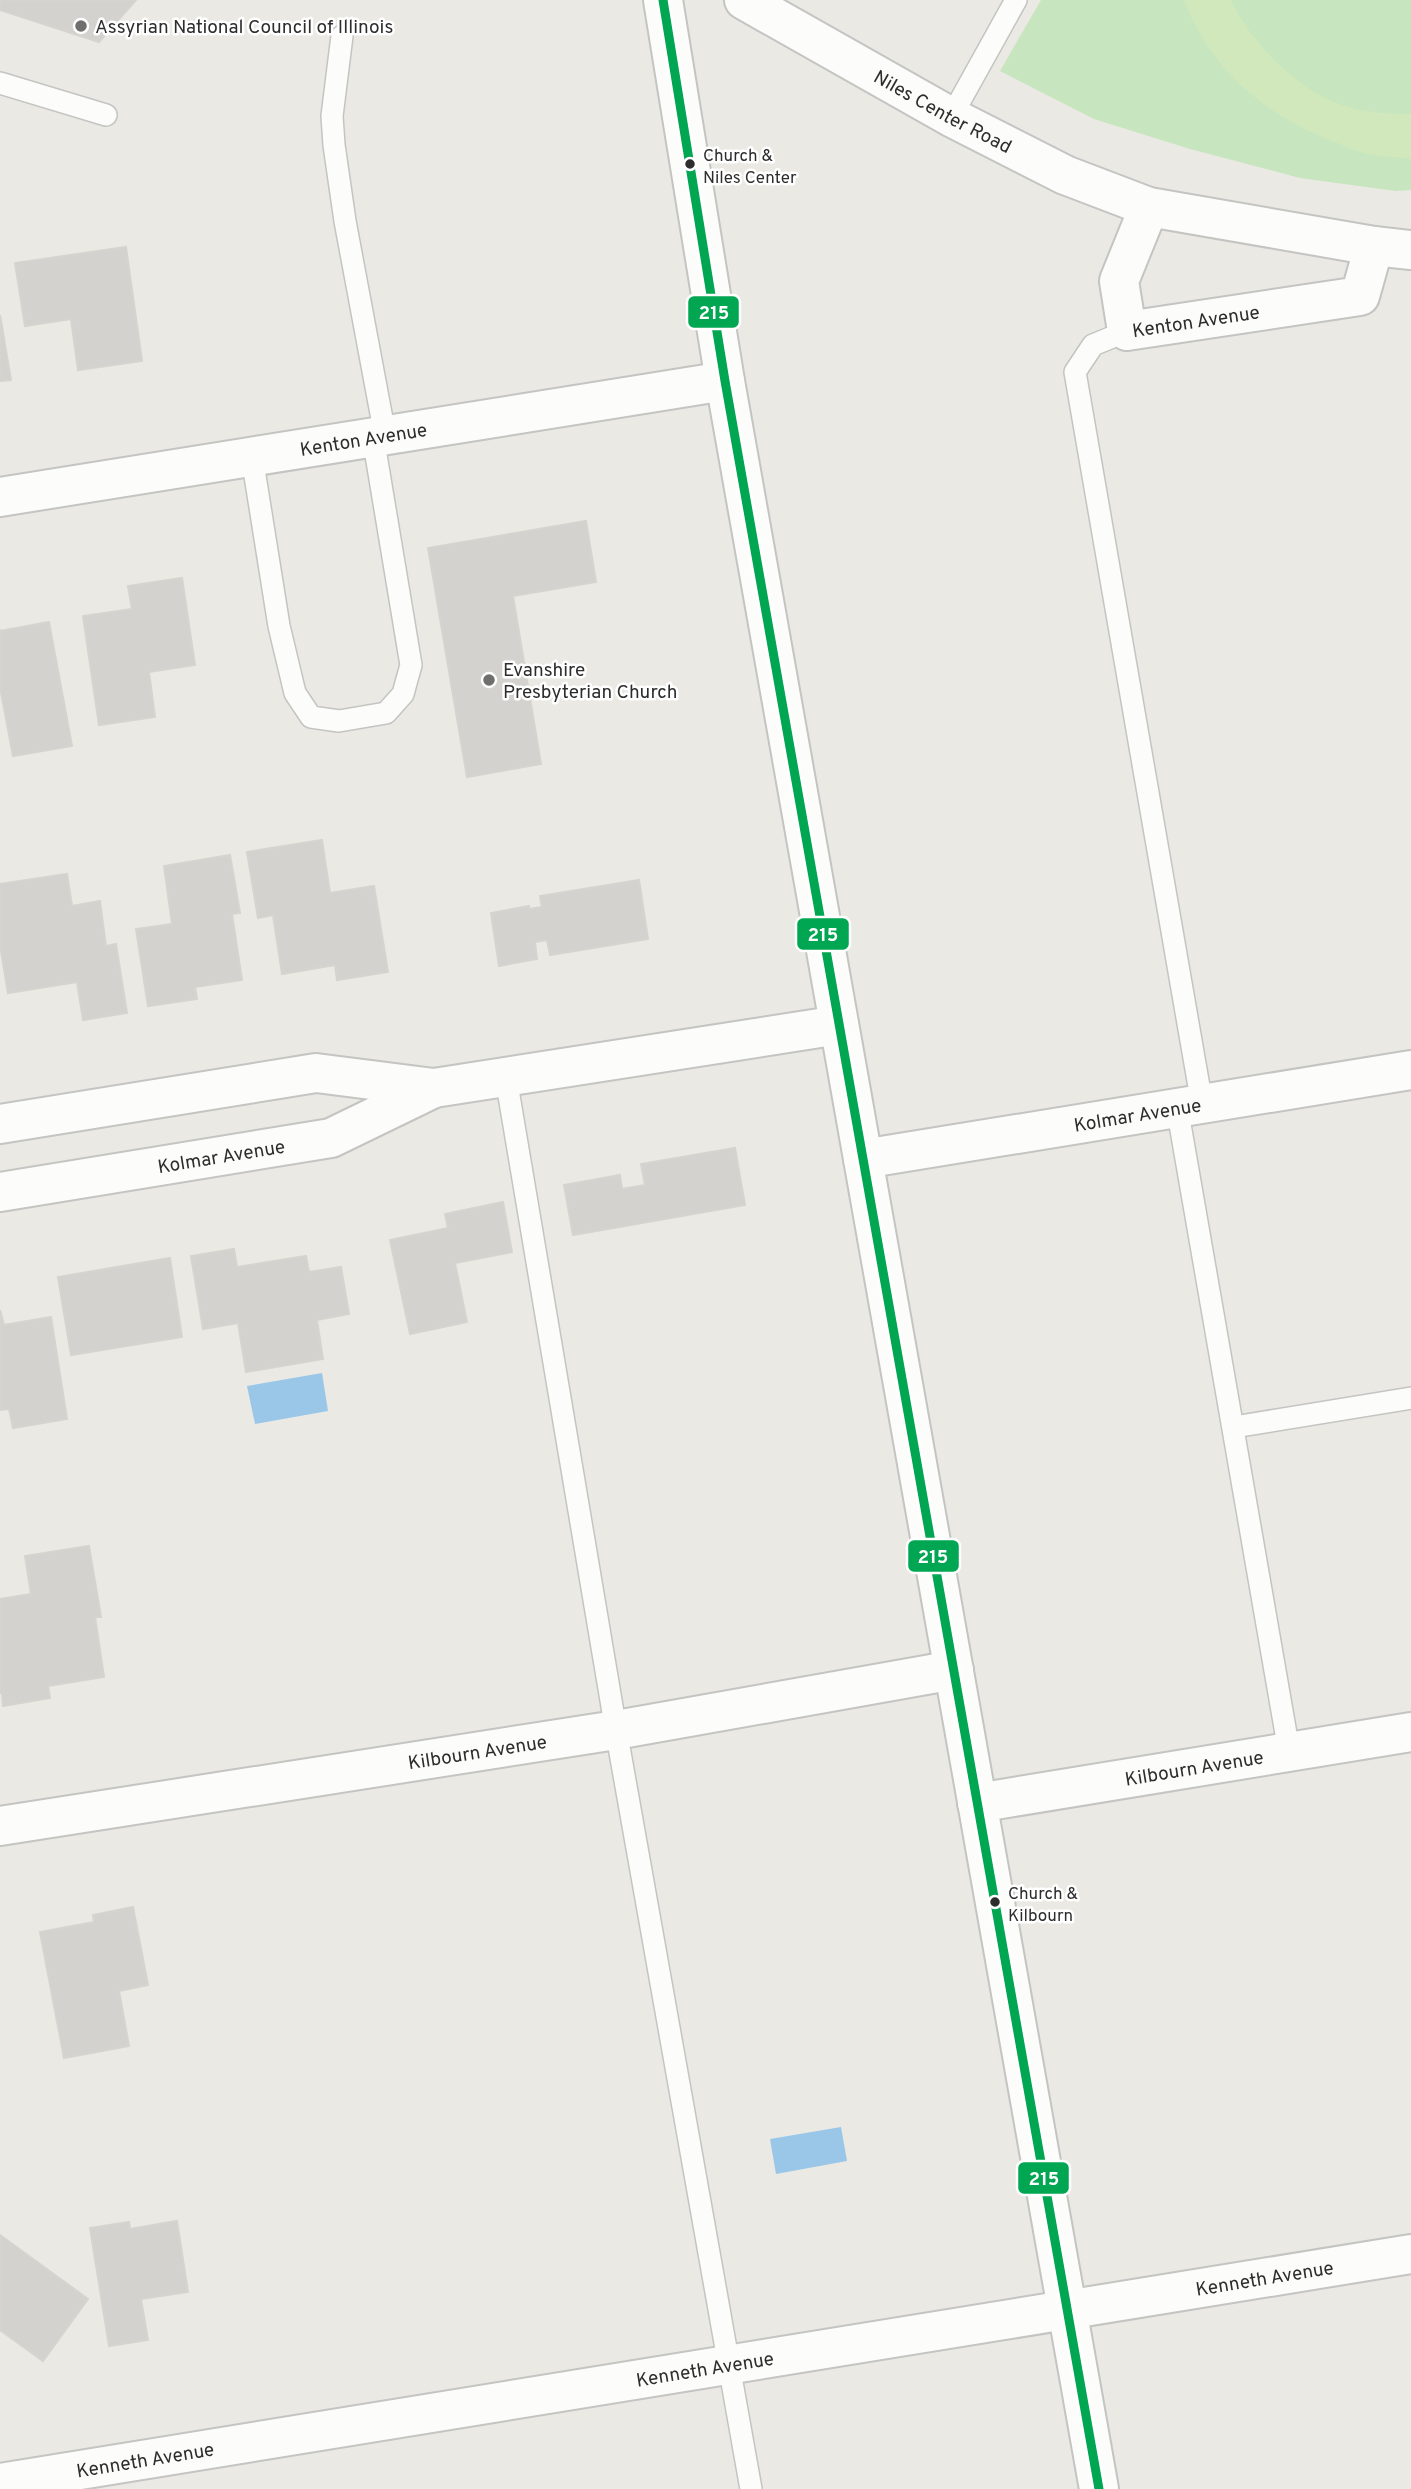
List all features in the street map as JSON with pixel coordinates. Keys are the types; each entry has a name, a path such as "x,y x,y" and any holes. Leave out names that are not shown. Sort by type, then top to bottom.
{"street":[{"path":"663,0 725,381 1099,2489"},
{"name":"Niles Center Road","path":"744,0 951,117 1065,175 1149,207"},
{"path":"1149,207 1411,250"},
{"name":"Kenton Avenue","path":"1149,207 1118,281 1127,331 1360,296 1374,246"},
{"name":"Kenton Avenue","path":"0,497 725,381"},
{"name":"Kolmar Avenue","path":"0,1124 316,1073 434,1088 839,1025"},
{"name":"Kolmar Avenue","path":"863,1159 1411,1070"},
{"name":"Kolmar Avenue","path":"0,1192 331,1138 434,1088"},
{"name":"Kilbourn Avenue","path":"0,1826 615,1730 954,1670"},
{"name":"Kilbourn Avenue","path":"977,1802 1411,1732"},
{"name":"Kenneth Avenue","path":"0,2483 1411,2255"}],"lane":[{"path":"951,117 1016,0"},
{"path":"251,457 279,626 295,693 311,717 340,721 386,713 403,694 411,665 334,145 332,116 342,36"},
{"path":"0,83 106,115"},
{"path":"1127,331 1093,345 1075,372 1189,1105 1234,1427 1289,1751"},
{"path":"506,1078 615,1730 751,2489"},
{"path":"1234,1427 1411,1398"}],"green space":[{"path":"1041,0 1411,0 1411,190 1396,191 1300,178 1190,149 1094,119 1000,71"},
{"path":"1184,0 1231,0 1249,30 1273,59 1302,84 1332,101 1371,112 1411,114 1411,159 1373,155 1352,149 1312,133 1266,105 1245,89 1209,49"}],"water":[{"path":"322,1373 328,1411 255,1424 247,1386"},
{"path":"841,2127 847,2161 776,2174 770,2139"}],"building":[{"name":"Assyrian National Council of Illinois","path":"0,0 136,0 99,42 0,10"},
{"path":"126,247 142,361 78,370 71,319 25,326 15,263"},
{"path":"0,315 11,380 0,381"},
{"name":"Evanshire Presbyterian Church","path":"586,521 596,582 513,596 541,764 467,777 428,548"},
{"path":"182,578 195,665 149,672 155,717 99,725 83,616 132,609 128,586"},
{"path":"49,622 72,746 13,756 0,687 0,631"},
{"path":"322,840 330,893 374,886 388,972 337,980 335,965 282,974 273,915 258,918 247,852"},
{"path":"230,855 240,913 232,914 242,980 195,987 197,999 148,1006 136,929 172,924 164,866"},
{"path":"67,874 72,906 100,901 106,946 116,944 127,1013 83,1020 77,982 8,993 0,945 0,884"},
{"path":"639,880 648,939 550,955 547,940 535,942 537,959 499,966 491,913 529,906 529,909 542,907 540,896"},
{"path":"735,1148 745,1205 573,1235 564,1185 620,1175 622,1189 645,1185 641,1164"},
{"path":"503,1202 512,1252 455,1263 467,1322 410,1334 390,1240 448,1228 445,1214"},
{"path":"234,1249 237,1267 306,1256 309,1272 341,1267 349,1314 317,1320 323,1359 246,1372 238,1323 203,1329 191,1256"},
{"path":"170,1258 182,1337 71,1355 58,1277"},
{"path":"0,1310 4,1325 51,1317 67,1419 13,1428 9,1409 0,1410"},
{"path":"89,1546 101,1617 95,1617 104,1677 48,1686 50,1698 3,1706 0,1693 0,1599 31,1594 25,1556"},
{"path":"133,1907 148,1985 119,1991 129,2046 64,2058 40,1932 94,1922 93,1915"},
{"path":"177,2221 188,2292 141,2299 148,2340 109,2346 90,2228 129,2222 130,2229"},
{"path":"0,2235 88,2299 43,2361 0,2330"}],"transit line":[{"name":"215","path":"663,0 725,381 1099,2489"}],"place":[{"name":"Assyrian National Council of Illinois","path":"81,26"},
{"name":"Church & Niles Center","path":"690,164"},
{"name":"Evanshire Presbyterian Church","path":"489,680"},
{"name":"Church & Kilbourn","path":"995,1902"}]}
